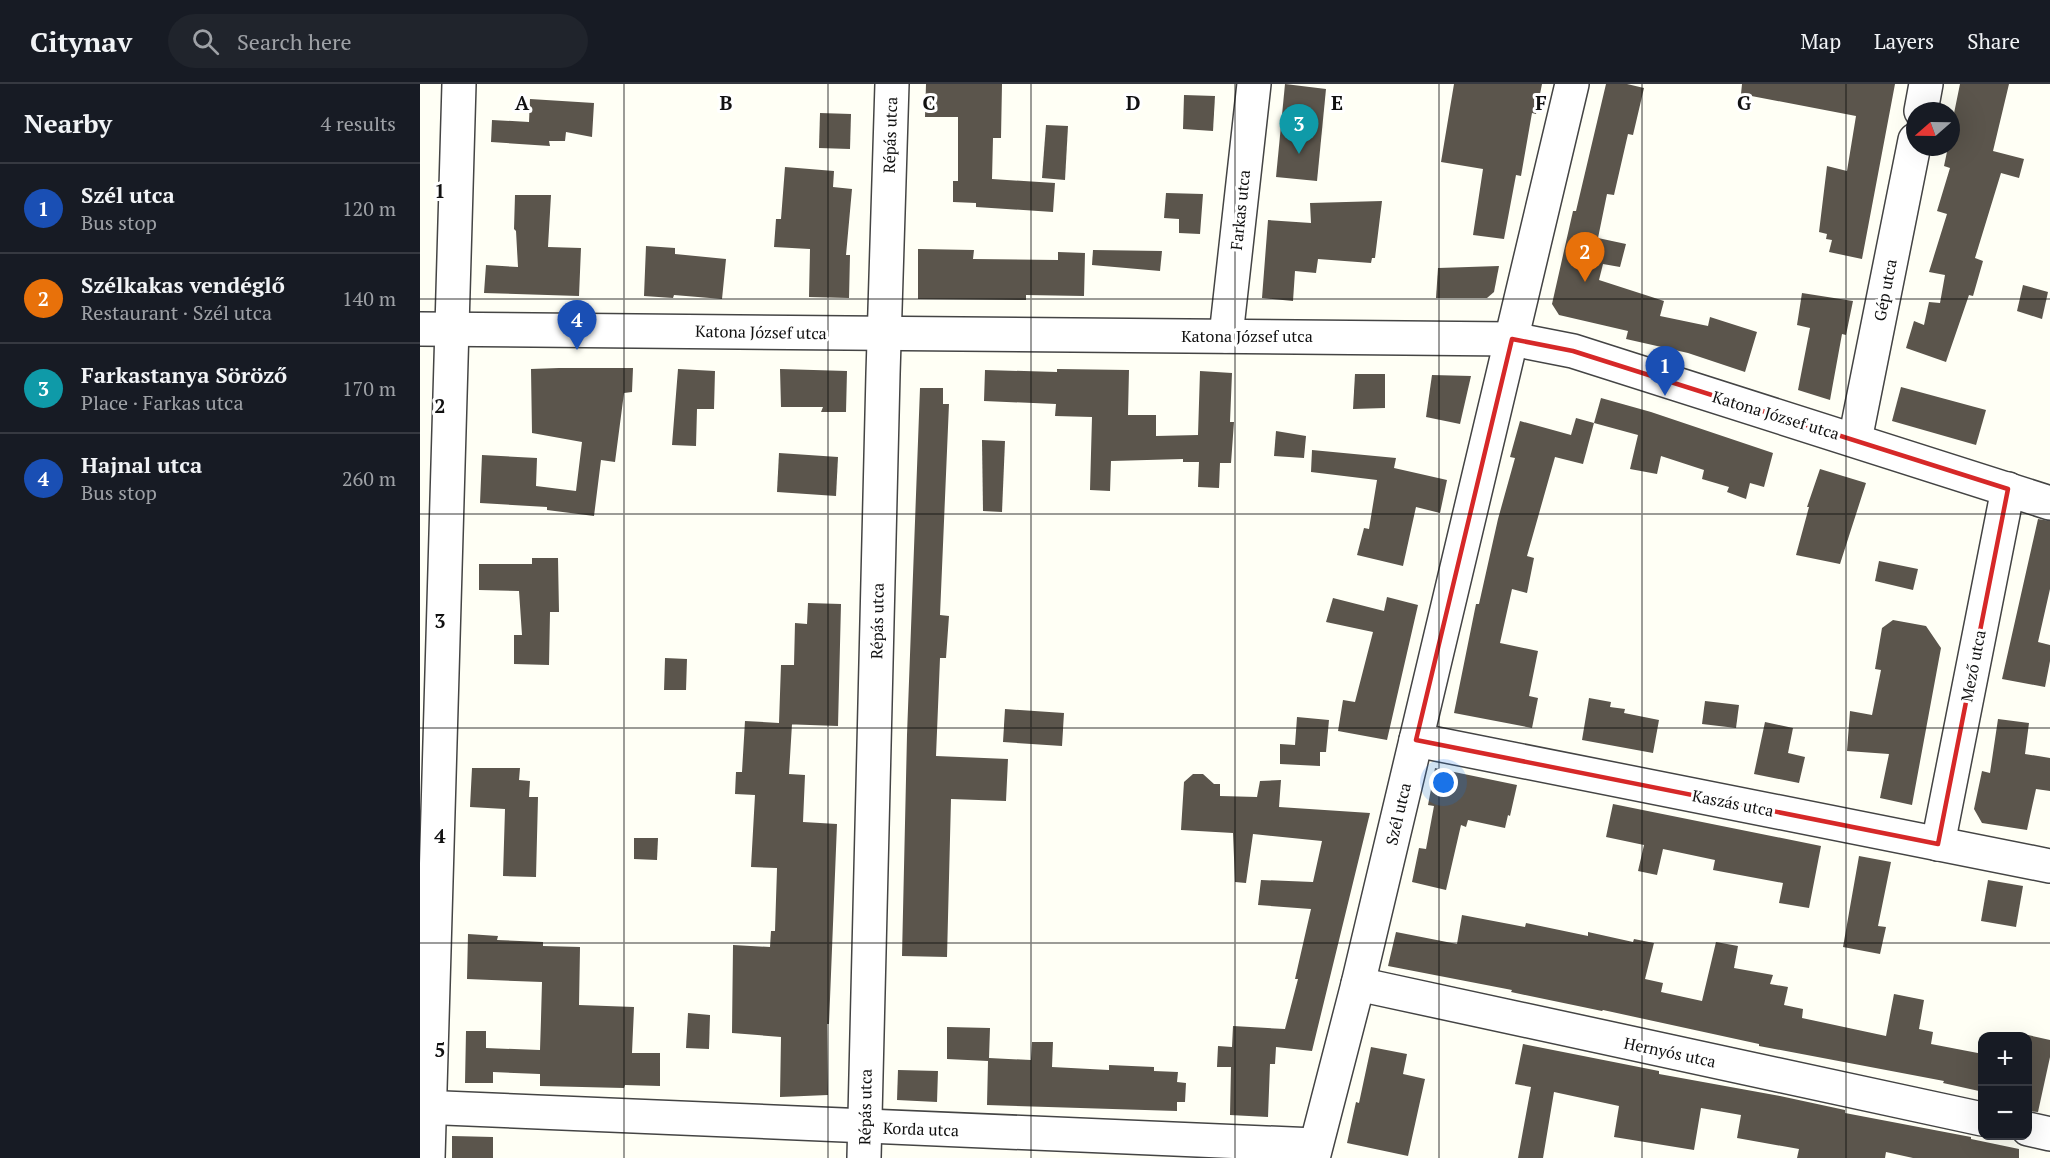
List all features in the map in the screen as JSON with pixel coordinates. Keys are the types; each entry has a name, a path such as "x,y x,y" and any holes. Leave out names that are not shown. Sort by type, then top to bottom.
{"street":[{"path":"428,1158 424,1107 459,84"},
{"name":"Répás utca","path":"864,1142 892,84"},
{"name":"Farkas utca","path":"1226,336 1254,84"},
{"name":"Szél utca","path":"1314,1152 1358,984 1572,84"},
{"path":"1923,102 1926,84"},
{"name":"Gép utca","path":"1855,440 1912,156"},
{"name":"Katona József utca","path":"420,328 1512,339 1573,351 2050,503"},
{"name":"Mező utca","path":"1938,844 2008,489"},
{"name":"Kaszás utca","path":"1416,740 2050,866"},
{"name":"Hernyós utca","path":"1358,984 1978,1118"},
{"name":"Korda utca","path":"424,1107 864,1142 1314,1152"},
{"path":"2032,1130 2050,1134"}],"highlighted area":[{"path":"1512,339 1573,351 2008,489 1938,844 1416,740"}],"building":[{"path":"926,84 1002,84 1001,138 993,138 992,179 1055,183 1053,212 976,207 976,203 953,202 953,181 958,181 958,117 925,117"},
{"path":"1285,84 1326,89 1317,181 1276,177"},
{"path":"1454,84 1542,84 1536,114 1532,113 1521,176 1516,175 1504,239 1473,235 1483,169 1441,162"},
{"path":"1606,84 1627,84 1644,88 1633,135 1628,134 1614,195 1607,194 1598,238 1626,244 1620,267 1603,264 1599,280 1664,301 1660,316 1708,326 1710,317 1757,332 1745,372 1688,353 1626,339 1628,331 1559,315 1552,304"},
{"path":"1742,84 1895,84 1862,259 1829,252 1832,240 1826,239 1827,234 1819,232 1827,166 1847,171 1856,116 1741,94"},
{"path":"1960,84 2009,84 1993,151 2024,159 2019,178 2001,173 1975,258 1983,261 1973,296 1969,295 1946,362 1906,348 1914,321 1924,325 1929,302 1940,303 1945,275 1929,272 1947,214 1937,211 1950,168 1944,166 1946,156 1960,156 1960,102 1956,102"},
{"path":"1184,95 1215,96 1213,131 1183,129"},
{"path":"530,99 594,103 592,137 566,132 565,141 549,141 550,146 491,142 492,120 529,122"},
{"path":"820,113 851,114 850,149 819,148"},
{"path":"1046,125 1068,126 1065,180 1042,178"},
{"path":"785,167 834,171 833,187 852,189 846,255 850,255 849,298 809,297 810,249 774,247 776,219 781,219"},
{"path":"1166,193 1203,194 1200,234 1179,233 1179,219 1164,218"},
{"path":"515,195 551,195 548,247 581,248 579,296 484,293 486,265 518,267 514,229"},
{"path":"1382,201 1375,258 1372,258 1371,263 1318,259 1316,273 1295,271 1293,301 1262,298 1268,220 1311,223 1310,203"},
{"path":"646,246 675,248 675,254 726,259 722,299 674,295 673,298 644,296"},
{"path":"918,249 974,250 973,259 1058,260 1058,252 1085,253 1084,296 1026,295 1026,300 918,299"},
{"path":"1093,250 1162,251 1160,271 1092,265"},
{"path":"1499,266 1494,292 1487,298 1436,298 1438,268"},
{"path":"2023,285 2048,292 2042,319 2017,311"},
{"path":"1802,293 1853,301 1846,335 1842,334 1830,400 1798,390 1810,328 1797,325"},
{"path":"633,368 632,392 624,393 615,462 601,460 594,516 547,510 547,507 480,503 482,455 537,458 536,486 576,491 582,442 532,433 531,369"},
{"path":"678,369 715,371 714,409 697,409 696,446 672,445"},
{"path":"780,369 847,371 846,412 821,412 823,407 781,407"},
{"path":"1057,369 1129,370 1128,415 1156,415 1156,436 1198,435 1200,371 1232,373 1230,422 1234,422 1231,463 1220,463 1219,488 1198,487 1199,462 1183,462 1183,459 1111,461 1110,491 1090,490 1092,417 1055,416 1056,404 984,401 985,370 1057,372"},
{"path":"1355,374 1385,374 1385,408 1353,409"},
{"path":"1432,375 1471,376 1460,424 1426,417"},
{"path":"1901,387 1986,410 1976,445 1892,421"},
{"path":"920,388 943,388 943,404 949,404 940,615 949,616 946,658 940,658 936,756 1008,759 1006,801 951,799 947,957 902,956 907,735"},
{"path":"1601,398 1651,412 1773,453 1764,487 1750,483 1746,499 1727,492 1729,487 1702,479 1704,470 1661,456 1657,474 1630,469 1638,435 1594,423"},
{"path":"1576,418 1594,423 1583,464 1555,457 1527,556 1534,558 1527,593 1512,589 1500,643 1538,651 1529,696 1538,698 1532,728 1454,713 1476,604 1479,604 1498,519 1515,458 1510,457 1520,421 1571,435"},
{"path":"1276,431 1306,436 1304,458 1274,456"},
{"path":"982,440 1005,441 1002,512 983,511"},
{"path":"1312,450 1396,458 1394,468 1447,480 1440,513 1416,507 1403,566 1357,555 1364,528 1369,529 1377,480 1311,472"},
{"path":"779,453 838,457 836,496 777,492"},
{"path":"1820,469 1866,483 1840,564 1796,555 1809,507 1807,507"},
{"path":"2038,519 2050,521 2050,589 2038,642 2050,645 2050,661 2045,687 2002,679"},
{"path":"532,558 558,558 559,612 550,612 549,665 514,664 514,635 522,635 519,591 479,590 479,564 532,564"},
{"path":"1879,561 1918,569 1913,590 1875,581"},
{"path":"1387,597 1418,605 1387,740 1338,731 1343,700 1355,702 1373,632 1326,622 1333,598 1384,611"},
{"path":"808,603 841,604 838,726 792,724 789,774 805,775 803,822 837,824 829,1024 827,1024 828,1095 780,1097 781,1037 732,1033 733,945 770,947 771,931 775,931 777,868 751,867 755,795 735,794 736,772 742,772 745,721 779,723 781,665 794,665 795,623 807,624"},
{"path":"1893,620 1926,626 1941,648 1912,805 1880,798 1889,754 1847,751 1850,711 1872,715 1881,670 1875,669 1882,628"},
{"path":"665,658 687,659 686,690 664,690"},
{"path":"1589,698 1611,702 1610,707 1625,709 1624,713 1659,720 1653,753 1582,740"},
{"path":"1705,701 1739,705 1736,728 1702,724"},
{"path":"1005,709 1064,713 1062,746 1003,742"},
{"path":"1297,717 1329,720 1326,752 1320,752 1320,766 1280,764 1280,744 1295,745"},
{"path":"1998,719 2029,723 2025,754 2050,758 2050,791 2036,789 2027,830 1982,823 1974,809 1982,771 1990,773"},
{"path":"1765,722 1793,728 1788,753 1805,757 1799,783 1754,774"},
{"path":"472,768 520,768 519,780 530,781 529,797 538,797 536,877 503,876 505,809 470,807"},
{"path":"1435,768 1517,785 1505,828 1468,820 1466,827 1461,825 1446,890 1412,882 1419,848 1426,849 1434,806 1428,805"},
{"path":"1193,774 1203,774 1214,784 1220,784 1220,796 1257,797 1260,781 1281,780 1279,807 1370,813 1312,1051 1276,1047 1275,1064 1270,1064 1268,1117 1230,1115 1231,1067 1217,1067 1218,1046 1232,1047 1233,1026 1285,1029 1298,979 1295,979 1311,909 1258,905 1261,880 1313,882 1322,841 1253,834 1246,883 1235,882 1233,833 1181,830 1184,782"},
{"path":"1613,804 1821,846 1809,908 1779,903 1783,883 1713,870 1715,860 1663,849 1657,875 1638,871 1644,845 1606,837"},
{"path":"634,838 658,838 657,860 634,859"},
{"path":"1859,856 1891,862 1878,926 1886,927 1880,954 1843,947"},
{"path":"1988,880 2023,886 2016,927 1981,921"},
{"path":"1462,915 1525,927 1526,923 1588,936 1588,932 1633,942 1634,939 1654,943 1645,979 1663,983 1661,992 1702,1001 1716,942 1738,946 1734,968 1773,975 1770,984 1788,987 1784,1005 1803,1009 1802,1018 1886,1036 1894,994 1924,1000 1919,1029 1933,1032 1931,1044 1978,1053 1978,1091 1943,1083 1944,1081 1759,1046 1759,1044 1603,1010 1511,992 1512,990 1388,966 1396,932 1457,944"},
{"path":"468,934 498,936 497,940 543,942 543,946 580,947 579,1005 634,1007 632,1053 660,1053 660,1086 625,1085 624,1088 540,1086 540,1074 493,1072 493,1083 465,1083 466,1031 486,1031 486,1048 540,1050 542,982 467,979"},
{"path":"688,1013 710,1015 709,1049 686,1048"},
{"path":"947,1027 990,1028 989,1058 1031,1060 1032,1042 1053,1042 1052,1067 1109,1070 1109,1065 1154,1067 1154,1071 1178,1072 1177,1082 1186,1083 1185,1102 1177,1102 1177,1111 987,1105 988,1061 947,1059"},
{"path":"2032,1036 2050,1040 2050,1057 2038,1112 2032,1111"},
{"path":"1523,1044 1659,1071 1659,1074 1780,1096 1845,1110 1845,1113 1971,1137 1971,1139 2019,1149 2019,1158 1913,1158 1886,1152 1885,1158 1797,1158 1799,1149 1737,1138 1741,1115 1701,1108 1694,1150 1614,1137 1619,1106 1554,1092 1543,1158 1518,1158 1531,1087 1515,1084"},
{"path":"1371,1047 1407,1054 1403,1074 1425,1079 1408,1156 1347,1143 1356,1102 1359,1103"},
{"path":"898,1070 938,1071 937,1102 897,1100"},
{"path":"452,1136 493,1137 493,1158 452,1158"}],"place":[{"name":"Farkastanya Söröző","path":"1299,154"},
{"name":"Szélkakas vendéglő","path":"1585,282"},
{"name":"Hajnal utca","path":"577,350"},
{"name":"Szél utca","path":"1665,396"}]}
